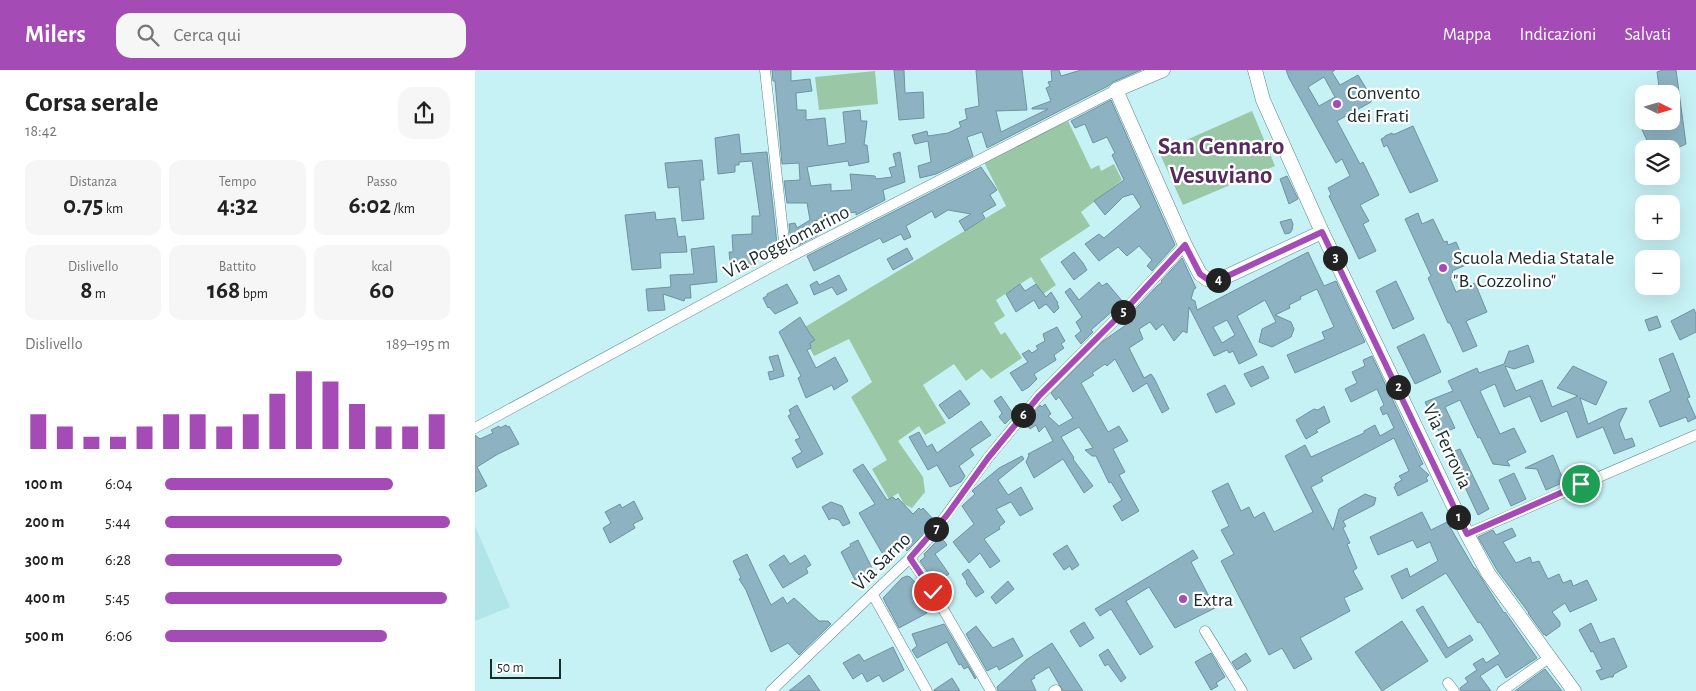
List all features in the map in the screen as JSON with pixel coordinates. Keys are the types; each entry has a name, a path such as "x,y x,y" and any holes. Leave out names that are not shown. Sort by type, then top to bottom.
{"main road":[{"path":"1163,70 1116,90 1185,245 1200,274 1207,279 1219,280 1322,232"},
{"name":"Via Ferrovia","path":"1255,70 1263,100 1322,232 1467,534 1488,573 1574,691"}],"street":[{"path":"765,70 786,259"},
{"name":"Via Poggiomarino","path":"475,428 786,259 1116,90"},
{"name":"Via Sarno","path":"771,691 910,558 942,522 988,458 1039,396 1124,311 1185,245"},
{"path":"1467,534 1696,435"},
{"path":"910,558 933,592 991,691"},
{"path":"873,595 927,691"},
{"path":"1205,631 1242,691"},
{"path":"1502,691 1549,658"}],"shaded area":[{"path":"475,526 510,607 475,621"}],"green space":[{"path":"875,71 878,104 819,110 815,77"},
{"path":"1252,111 1275,166 1183,205 1159,152"},
{"path":"1068,121 1091,169 1099,165 1101,171 1114,164 1122,180 1081,212 1090,226 1040,259 1056,285 1043,294 1031,277 996,300 1005,316 994,323 1001,335 1005,332 1022,358 991,379 982,369 966,381 954,364 923,385 946,423 925,435 919,426 898,441 923,477 925,492 912,508 904,504 898,493 889,499 872,469 887,460 851,397 872,382 849,339 814,356 800,330 1006,206 984,162"}],"building":[{"path":"772,70 791,70 791,81 810,79 812,91 796,93 797,110 806,110 806,120 825,118 828,146 846,143 843,112 860,110 861,121 867,121 864,145 867,145 869,162 849,166 848,161 807,167 811,186 831,184 831,191 852,190 850,174 875,176 876,179 892,177 889,168 896,166 893,154 900,152 905,182 883,190 885,200 856,215 856,212 833,215 834,219 812,221 818,235 799,245 791,244 789,224 795,223 797,228 810,220 807,203 787,203 784,181 800,180 799,163 782,164 775,81 773,81"},
{"path":"894,70 904,70 905,93 923,92 924,118 899,120"},
{"path":"976,70 1022,70 1027,110 996,111 1001,132 1048,109 1032,108 1051,101 1046,88 1050,86 1048,82 1052,81 1051,70 1059,70 1061,76 1081,70 1141,70 1113,82 987,148 982,132 967,137 973,156 936,174 920,178 918,166 931,162 928,141 915,144 912,135 927,131 928,136 948,133 961,127 959,122 967,119 965,109 979,106"},
{"path":"1286,70 1335,70 1332,72 1340,85 1358,75 1372,98 1371,102 1337,121 1360,164 1363,162 1379,195 1360,205 1369,221 1363,224 1376,251 1359,259 1329,196 1331,194 1328,188 1350,176 1342,159 1336,163","holes":["1324,77 1335,97 1319,106 1308,87"]},
{"path":"1676,70 1678,85 1659,85 1657,72"},
{"path":"1111,100 1175,245 1152,271 1147,266 1152,260 1139,246 1127,256 1118,247 1099,261 1085,244 1099,234 1104,238 1141,207 1133,194 1123,197 1105,215 1094,201 1124,180 1112,155 1115,153 1107,137 1093,143 1085,124 1075,128 1071,121"},
{"path":"1680,100 1686,144 1680,147 1680,140 1647,140 1642,130 1680,130"},
{"path":"1413,126 1438,181 1410,193 1387,145 1384,147 1381,139"},
{"path":"739,134 741,154 767,152 778,253 754,256 753,264 736,266 731,269 729,252 733,252 732,235 752,234 752,216 760,216 752,161 739,162 739,165 735,165 735,172 718,174 715,138"},
{"path":"702,160 704,180 700,180 704,219 682,221 679,187 668,188 665,163"},
{"path":"981,167 997,190 990,195 996,205 982,213 985,218 965,231 959,221 971,214 948,210 935,218 932,211 906,226 911,237 904,240 901,234 883,243 880,238 814,271 807,256"},
{"path":"1287,176 1298,199 1289,204 1280,179"},
{"path":"655,212 656,220 675,218 678,237 685,236 687,252 660,253 661,268 632,270 625,215"},
{"name":"Scuola Media Statale \"B. Cozzolino\"","path":"1418,213 1422,224 1433,219 1444,242 1447,241 1448,245 1456,242 1466,265 1452,271 1454,276 1450,278 1456,292 1475,283 1487,312 1466,321 1477,346 1463,352 1428,278 1431,276 1405,219"},
{"path":"1291,219 1293,224 1292,230 1290,233 1285,234 1280,222"},
{"path":"714,246 717,282 690,285 691,298 685,298 684,301 663,294 665,310 648,311 646,289 671,287 670,275 694,274 691,249"},
{"path":"907,248 913,259 893,270 887,259"},
{"path":"1074,252 1087,270 1074,280 1061,262"},
{"path":"1308,252 1324,286 1336,281 1365,342 1295,373 1287,355 1325,339 1322,332 1334,327 1317,289 1300,297 1301,299 1289,305 1290,308 1275,315 1291,322 1294,329 1291,337 1272,347 1259,342 1262,329 1276,322 1265,300 1237,316 1257,355 1239,364 1233,351 1229,353 1227,350 1214,356 1189,307 1187,333 1183,331 1174,341 1163,324 1156,330 1150,322 1139,329 1143,339 1129,348 1144,378 1151,374 1154,378 1169,409 1162,413 1147,383 1133,392 1115,359 1107,366 1105,364 1092,373 1094,375 1081,383 1108,432 1119,426 1128,441 1113,449 1125,472 1119,475 1139,511 1122,521 1113,506 1122,500 1111,482 1109,483 1096,456 1092,456 1085,450 1093,448 1079,427 1061,437 1073,459 1093,486 1084,493 1063,459 1034,478 1026,462 1028,454 1053,441 1045,426 1039,432 1036,425 1030,429 1025,423 1040,405 1042,407 1045,404 1051,414 1048,416 1059,426 1073,418 1059,397 1056,400 1051,393 1103,341 1126,325 1124,321 1162,282 1182,258 1196,288 1191,299 1195,301 1197,310","holes":["1227,320 1235,335 1222,343 1213,327"]},
{"path":"839,275 847,290 837,295 832,287 814,295 810,285 817,281 819,285"},
{"path":"1396,281 1414,319 1393,329 1376,291"},
{"path":"1099,282 1102,286 1107,283 1123,302 1091,330 1093,332 1081,344 1075,336 1081,331 1076,322 1082,317 1065,292 1070,288 1079,300"},
{"path":"787,284 798,303 775,314 768,308 763,298"},
{"path":"1020,284 1025,291 1036,284 1046,297 1051,292 1059,308 1054,313 1046,304 1039,309 1034,300 1016,312 1006,294"},
{"path":"1694,309 1696,314 1696,332 1680,340 1671,321"},
{"path":"1657,316 1661,327 1649,331 1645,320"},
{"path":"800,317 815,340 810,343 811,348 807,350 816,368 835,357 848,381 834,390 832,385 806,398 798,378 801,376 779,332"},
{"path":"1057,327 1065,341 1061,344 1064,348 1054,355 1056,360 1034,374 1037,379 1022,391 1010,373 1028,362 1022,354 1029,350 1032,353 1038,349 1036,346 1045,341 1043,334"},
{"path":"1424,334 1441,372 1415,384 1397,347"},
{"path":"1528,345 1534,362 1514,369 1505,366 1516,391 1542,380 1552,407 1578,396 1557,388 1573,366 1607,382 1596,405 1580,398 1588,424 1620,409 1627,408 1619,424 1625,440 1632,438 1635,446 1614,454 1603,427 1577,438 1567,411 1541,422 1530,396 1504,407 1495,384 1480,391 1500,434 1514,428 1526,452 1507,461 1510,466 1493,464 1460,400 1445,407 1455,428 1440,434 1425,402 1453,391 1448,381 1477,368 1479,373 1504,364 1509,351"},
{"path":"1673,353 1690,397 1687,398 1696,418 1688,422 1686,417 1660,427 1649,401 1671,391 1659,359"},
{"path":"778,355 784,376 770,380 768,372 774,371 769,357"},
{"path":"1372,356 1423,464 1419,466 1429,475 1426,478 1428,481 1398,496 1394,487 1396,486 1395,484 1402,480 1399,476 1409,471 1394,438 1321,477 1323,481 1311,487 1333,530 1339,509 1365,494 1376,498 1374,505 1343,521 1346,526 1343,528 1350,543 1347,544 1357,568 1353,571 1363,589 1344,598 1350,611 1300,638 1312,659 1294,669 1282,648 1269,655 1221,561 1234,554 1221,530 1229,526 1212,491 1228,483 1241,511 1249,507 1254,518 1264,512 1274,532 1313,512 1285,456 1305,445 1311,457 1364,433 1364,431 1375,425 1380,436 1394,428 1387,413 1383,415 1380,408 1384,405 1377,389 1351,402 1345,389 1357,383 1352,372 1365,366 1363,360"},
{"path":"1263,366 1269,378 1251,387 1244,374"},
{"path":"1225,385 1235,404 1216,413 1207,394"},
{"path":"960,390 970,404 949,419 939,405"},
{"path":"1001,396 1014,415 1005,424 999,417 1002,413 994,401"},
{"path":"797,405 823,454 797,468 792,458 802,452 795,440 800,438 788,416 791,414 789,410"},
{"path":"1324,406 1330,422 1316,430 1318,432 1306,439 1296,420 1314,409 1318,410"},
{"path":"981,421 991,435 970,449 974,455 959,466 965,476 961,482 950,487 937,465 928,470 909,437 919,432 927,447 932,444 937,453"},
{"path":"506,425 507,427 509,426 519,444 477,467 487,486 475,492 475,435 480,439 493,433 491,430"},
{"path":"1460,449 1489,509 1478,515 1449,453"},
{"path":"1553,455 1564,482 1546,490 1537,469 1525,468"},
{"path":"1022,456 1024,459 998,480 1008,495 1021,487 1033,509 1020,516 1011,502 996,509 1005,522 999,527 1000,529 984,539 1000,561 990,568 980,553 969,563 953,542 974,524 962,506 975,494 972,491 999,468"},
{"path":"863,464 887,500 893,497 896,500 898,498 913,514 919,508 921,510 923,508 934,520 926,532 907,551 903,547 885,558 859,513 875,504 853,470"},
{"path":"1514,473 1526,499 1511,506 1499,480"},
{"path":"634,501 643,519 633,524 635,528 610,543 603,528 611,523 605,512 620,504 622,508"},
{"path":"831,502 842,506 850,523 843,526 839,520 832,518 829,520 822,507"},
{"path":"1422,512 1431,530 1447,522 1474,568 1537,658 1506,678 1498,664 1480,676 1491,691 1461,691 1460,688 1468,682 1465,678 1477,670 1473,664 1483,658 1486,663 1500,654 1446,573 1402,599 1391,576 1407,568 1410,577 1438,561 1430,542 1417,548 1413,540 1378,555 1370,537"},
{"path":"1512,528 1516,536 1503,542 1516,563 1530,557 1532,563 1539,561 1548,579 1559,574 1563,583 1571,580 1573,586 1587,580 1597,600 1570,612 1565,603 1552,612 1560,622 1560,626 1546,636 1497,570 1478,537 1493,530 1496,535"},
{"path":"941,537 947,545 935,554 949,574 935,583 920,561 925,557 924,554"},
{"path":"858,540 874,572 864,578 863,576 855,580 841,552"},
{"path":"1067,545 1079,565 1072,570 1070,566 1064,570 1053,554"},
{"path":"1193,550 1198,558 1191,562 1215,608 1175,628 1149,587 1126,601 1153,647 1140,655 1111,609 1100,616 1095,609"},
{"path":"747,554 771,605 783,597 787,604 794,598 819,621 828,621 831,624 799,655 788,643 771,652 733,561"},
{"path":"784,555 790,564 805,555 811,565 806,568 808,573 783,588 769,565"},
{"path":"968,569 984,592 976,597 962,574"},
{"path":"907,576 915,582 914,584 918,588 914,593 927,613 899,628 883,598 902,578"},
{"path":"1008,581 1014,589 996,604 991,597"},
{"path":"1423,606 1448,648 1470,635 1473,640 1446,658 1416,610"},
{"path":"1402,621 1428,661 1382,691 1355,652"},
{"path":"1084,622 1094,638 1080,647 1070,631"},
{"path":"1591,623 1600,643 1614,638 1627,667 1614,674 1613,677 1601,680 1596,671 1602,669 1579,630"},
{"path":"944,624 975,679 968,667 964,669 961,664 959,665 947,642 917,658 912,650 917,646 912,634"},
{"path":"976,626 993,648 1013,638 1023,656 999,670 997,666 987,671 966,634"},
{"path":"1052,643 1083,691 1063,691 1049,667 1031,680 1036,691 998,691 997,687 1026,660"},
{"path":"893,647 904,670 883,682 879,675 867,682 862,673 853,679 843,663 859,654 864,661"},
{"path":"1108,649 1126,678 1121,682 1108,664 1105,666 1099,655"},
{"path":"1211,653 1225,677 1216,683 1218,686 1211,690 1195,662"},
{"path":"1246,653 1251,661 1237,670 1232,662"},
{"path":"1545,669 1562,691 1515,691 1531,679"},
{"path":"809,675 820,691 789,691"},
{"path":"952,678 960,691 934,691 934,690"}],"place":[{"name":"Convento dei Frati","path":"1337,104"},
{"name":"Scuola Media Statale \"B. Cozzolino\"","path":"1443,268"},
{"name":"Extra","path":"1183,599"}],"district":[{"name":"San Gennaro Vesuviano","path":"1221,160"}],"route":[{"path":"933,592 910,558 931,536 988,458 1039,396 1124,311 1185,245 1200,274 1207,279 1219,280 1322,232 1467,534 1581,484"}]}
